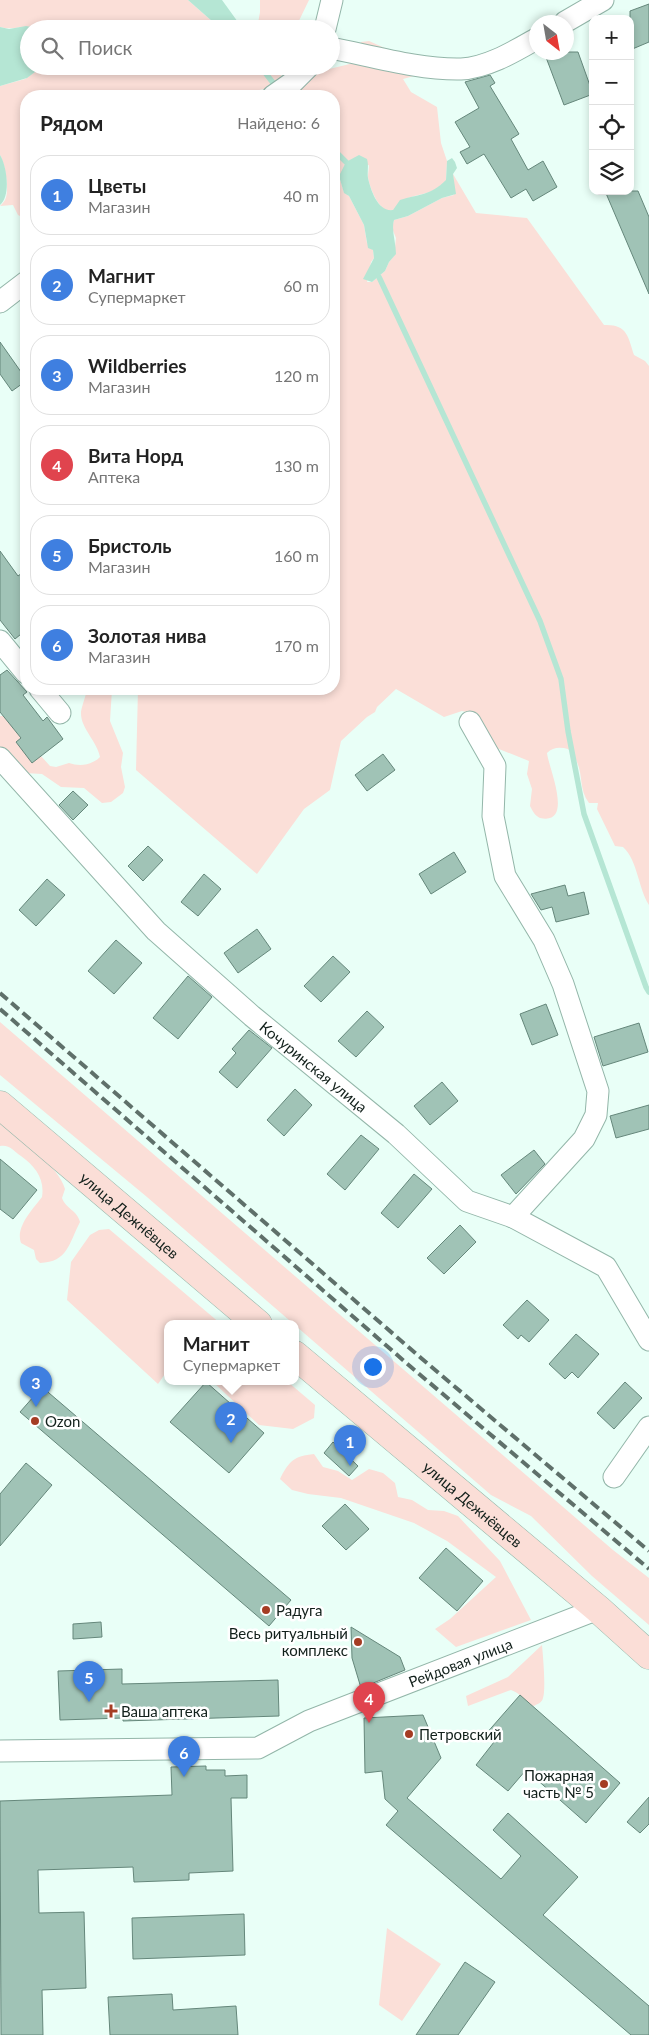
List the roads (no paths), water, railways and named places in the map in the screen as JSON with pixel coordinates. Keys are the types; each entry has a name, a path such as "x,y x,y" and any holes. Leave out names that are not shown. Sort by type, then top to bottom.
{"main road":[{"name":"улица Дежнёвцев","path":"0,1105 253,1320"},
{"name":"улица Дежнёвцев","path":"299,1358 598,1609 649,1655"}],"street":[{"path":"327,20 332,0"},
{"path":"574,17 603,0"},
{"path":"340,50 428,66 463,69 505,57 529,43"},
{"path":"282,90 300,75"},
{"path":"0,302 20,287"},
{"path":"0,641 20,665"},
{"path":"45,695 60,714"},
{"path":"470,722 495,766 493,816 505,876 544,940 562,984 598,1091 596,1115 584,1139 514,1217"},
{"name":"Кочуринская улица","path":"0,758 156,931 252,1016 396,1134 467,1201 514,1217 606,1267 649,1340"},
{"path":"614,1477 649,1427"},
{"name":"Рейдовая улица","path":"0,1751 258,1748 309,1721 598,1609"}],"waterway":[{"path":"267,75 274,84"},
{"path":"340,156 346,162"},
{"path":"379,277 540,621 561,679 568,731 584,814 649,992"}],"railway":[{"path":"0,993 421,1358 649,1551"},
{"path":"0,1009 411,1367 649,1569"}],"place":[{"name":"Wildberries","path":"36,1407"},
{"name":"Ozon","path":"35,1421"},
{"name":"Магнит","path":"231,1443"},
{"name":"Цветы","path":"350,1466"},
{"name":"Радуга","path":"266,1610"},
{"name":"Весь ритуальный комплекс","path":"358,1642"},
{"name":"Бристоль","path":"89,1702"},
{"name":"Ваша аптека","path":"111,1711"},
{"name":"Вита Норд","path":"369,1723"},
{"name":"Петровский","path":"409,1734"},
{"name":"Золотая нива","path":"184,1777"},
{"name":"Пожарная часть № 5","path":"604,1784"}]}
